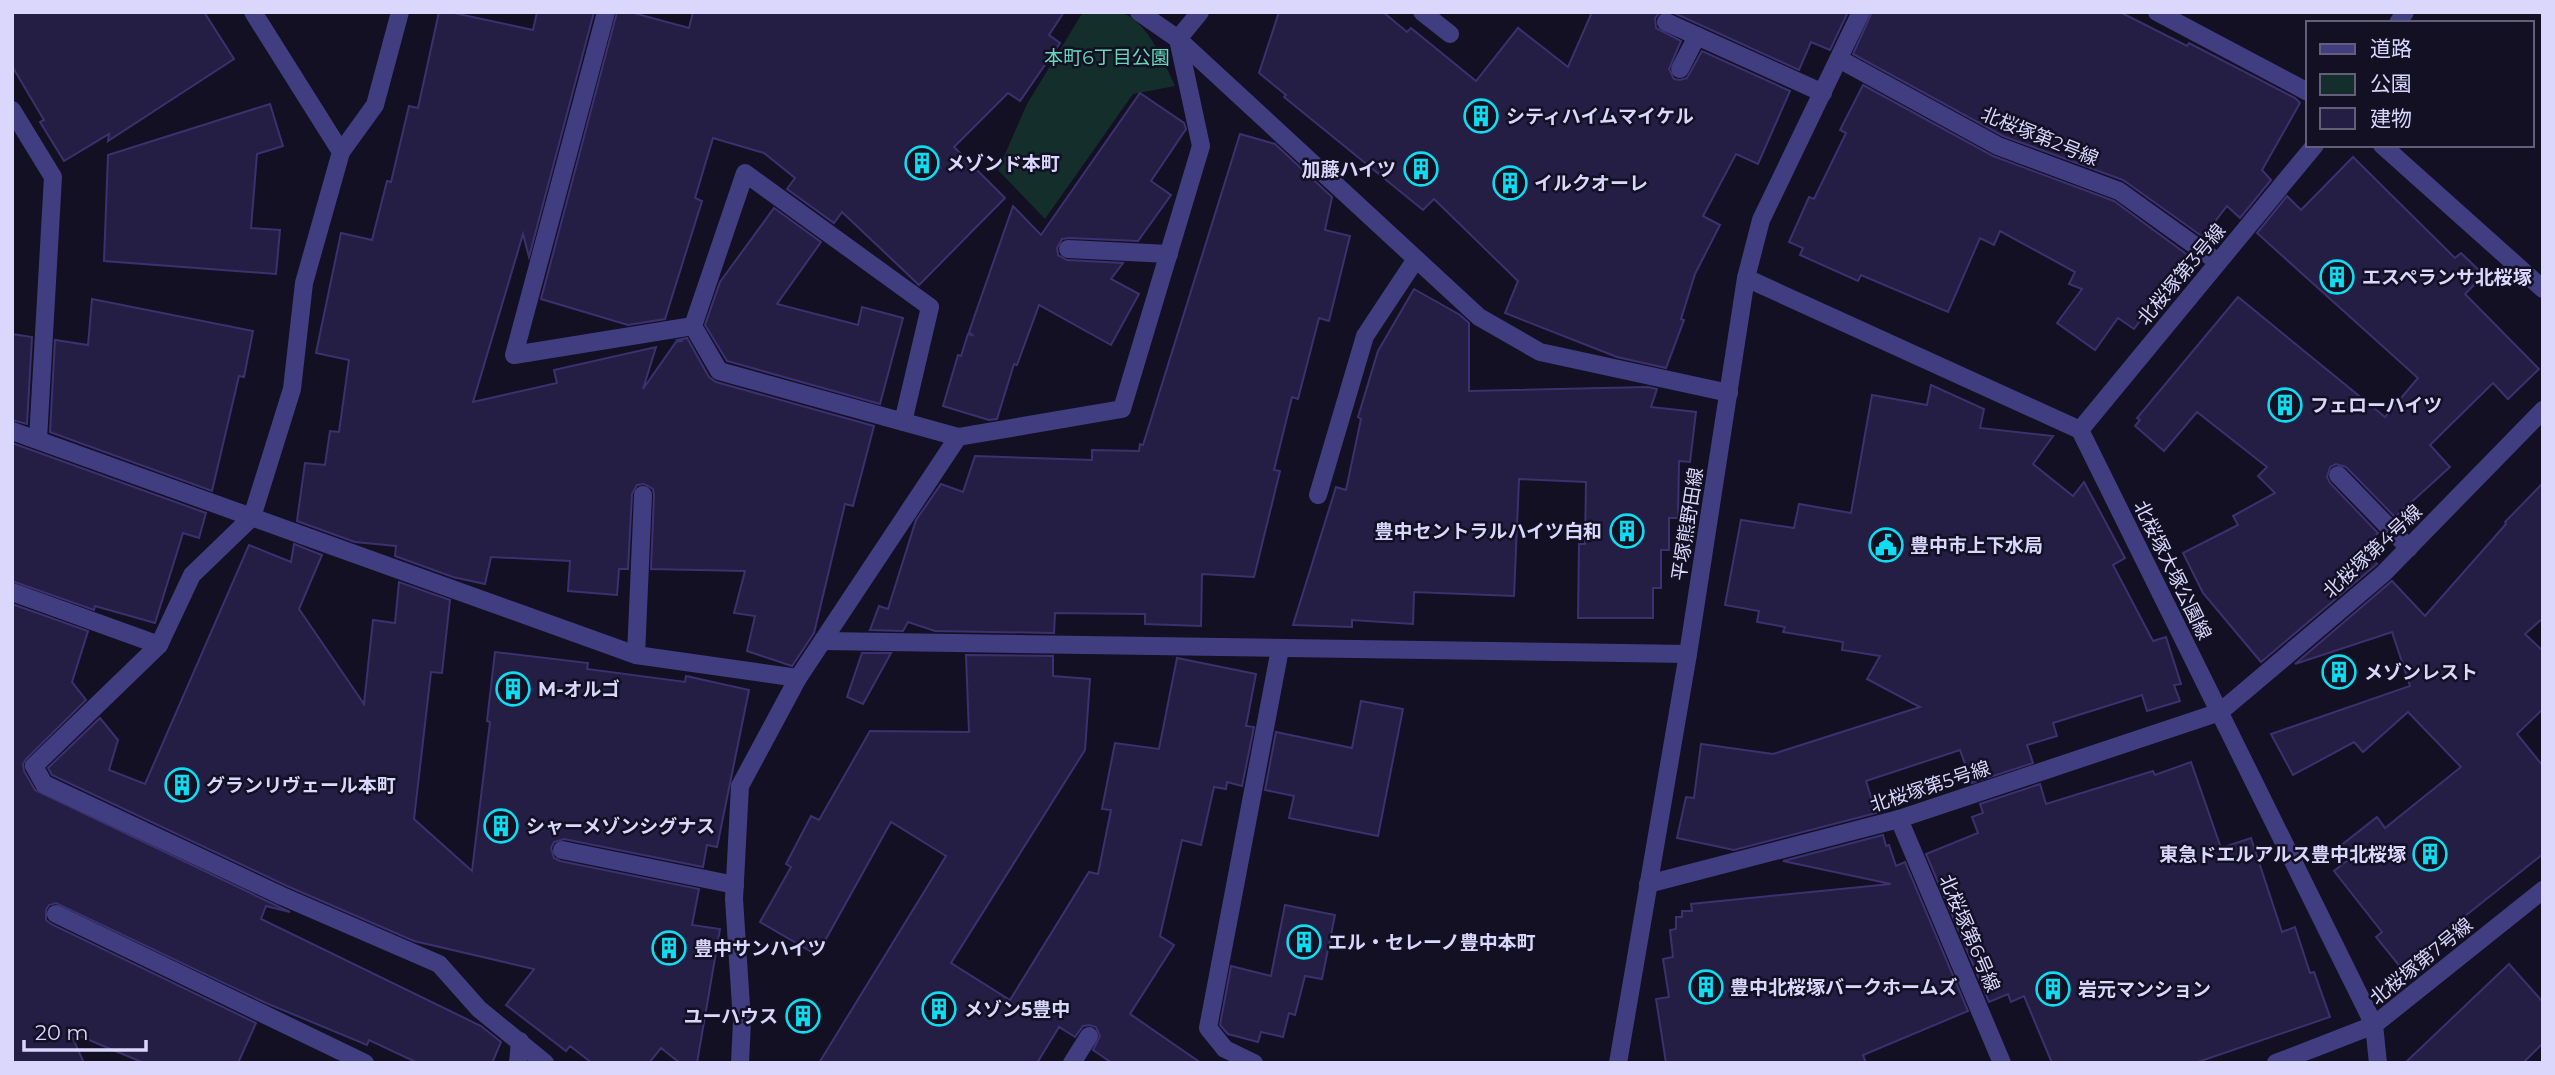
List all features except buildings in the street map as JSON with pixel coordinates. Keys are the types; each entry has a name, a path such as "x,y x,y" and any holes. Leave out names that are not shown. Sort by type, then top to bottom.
{"street":[{"path":"253,12 341,152"},
{"path":"400,12 375,105 341,152 304,283 292,389 252,517 192,575 159,645 34,766 44,784 282,896 439,964 479,1009 545,1063"},
{"path":"606,12 514,355 693,326"},
{"path":"1139,12 1178,39 1479,317 1540,352 1728,393"},
{"path":"1178,39 1200,12"},
{"path":"1422,12 1450,34"},
{"name":"平塚熊野田線","path":"1618,1063 1688,654 1746,278 1761,220 1861,12"},
{"path":"2157,12 2306,91"},
{"path":"1666,22 1823,93"},
{"path":"1680,69 1697,36"},
{"path":"903,422 930,307 745,173 693,326 719,371 903,422 958,437 1122,409 1201,146 1178,39"},
{"name":"北桜塚第2号線","path":"1839,59 1998,146 2119,191 2218,262"},
{"path":"12,110 53,177 38,439"},
{"name":"北桜塚第3号線","path":"2080,430 2313,147"},
{"path":"2384,147 2543,289"},
{"path":"1068,250 1169,254"},
{"path":"1318,495 1365,336 1416,259"},
{"path":"1746,278 2080,430"},
{"name":"北桜塚第4号線","path":"2220,712 2383,574 2543,410"},
{"name":"北桜塚大塚公園線","path":"2080,430 2374,1024 2378,1063"},
{"path":"12,431 636,655 798,678"},
{"path":"740,1063 742,1021 734,899 740,786 798,678 958,437"},
{"path":"2338,475 2409,548"},
{"path":"636,655 643,495"},
{"path":"12,592 159,645"},
{"path":"823,641 1688,654"},
{"path":"1254,1063 1225,1049 1208,1028 1280,649"},
{"name":"北桜塚第5号線","path":"1648,884 1899,819 2220,712"},
{"name":"北桜塚第6号線","path":"1899,819 2002,1063"},
{"path":"562,850 735,885"},
{"name":"北桜塚第7号線","path":"2276,1063 2374,1024 2543,890"},
{"path":"56,914 365,1063"},
{"path":"1072,1063 1088,1036"},
{"path":"518,1063 520,1041"}],"green space":[{"name":"本町6丁目公園","path":"1114,11 1132,18 1155,45 1175,86 1133,94 1045,219 998,170 1027,104 1083,12"}],"place":[{"name":"シティハイムマイケル","path":"1481,116"},
{"name":"メゾンド本町","path":"922,163"},
{"name":"加藤ハイツ","path":"1421,169"},
{"name":"イルクオーレ","path":"1510,183"},
{"name":"エスペランサ北桜塚","path":"2337,277"},
{"name":"フェローハイツ","path":"2285,405"},
{"name":"豊中セントラルハイツ白和","path":"1627,531"},
{"name":"豊中市上下水局","path":"1886,545"},
{"name":"メゾンレスト","path":"2339,672"},
{"name":"M-オルゴ","path":"513,689"},
{"name":"グランリヴェール本町","path":"182,785"},
{"name":"シャーメゾンシグナス","path":"501,826"},
{"name":"東急ドエルアルス豊中北桜塚","path":"2430,854"},
{"name":"エル・セレーノ豊中本町","path":"1304,942"},
{"name":"豊中サンハイツ","path":"669,948"},
{"name":"豊中北桜塚バークホームズ","path":"1706,987"},
{"name":"岩元マンション","path":"2053,989"},
{"name":"メゾン5豊中","path":"939,1009"},
{"name":"ユーハウス","path":"803,1016"}]}
